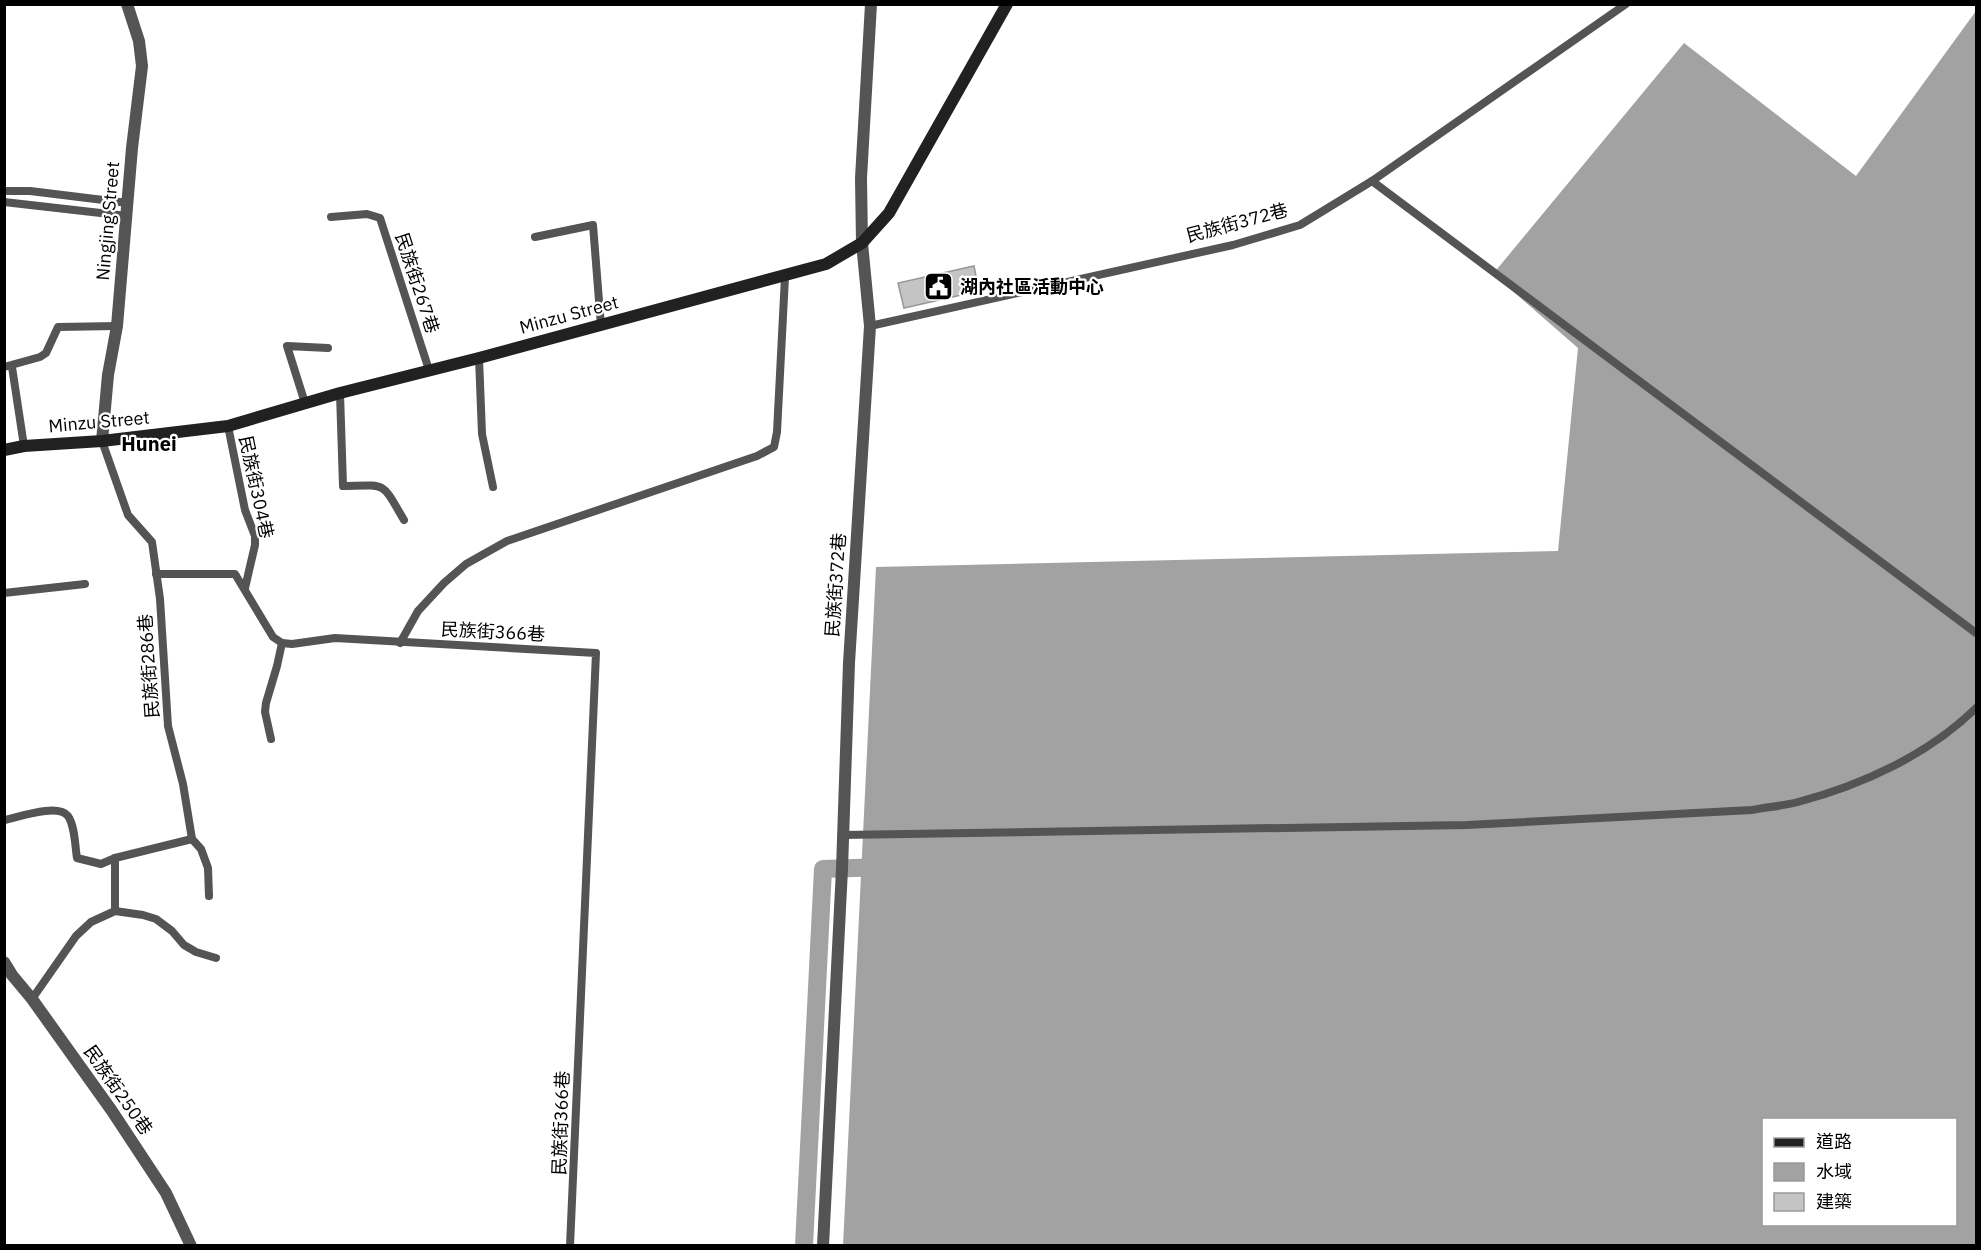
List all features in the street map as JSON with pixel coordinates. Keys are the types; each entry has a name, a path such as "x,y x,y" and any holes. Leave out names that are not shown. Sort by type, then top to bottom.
{"street":[{"name":"Ningjing Street","path":"102,441 108,375 117,326 142,66 139,41 127,4"},
{"name":"民族街372巷","path":"822,1245 842,869 850,652 870,326 862,243 861,178 871,4"},
{"name":"Minzu Street","path":"4,450 24,446 102,441 228,426 340,393 601,326 826,264 862,243 889,213 1007,4"},
{"name":"民族街250巷","path":"4,962 112,1111 166,1194 191,1245"}],"lane":[{"name":"民族街372巷","path":"870,326 1269,236 1300,225 1372,181 1626,4"},
{"path":"1372,181 1977,633"},
{"path":"4,191 30,191 128,203"},
{"path":"4,202 127,216"},
{"name":"民族街267巷","path":"331,217 367,214 380,218 429,370"},
{"path":"535,237 593,225 601,326"},
{"name":"民族街366巷","path":"570,1245 596,653 400,643 418,611 444,583 466,564 507,541 757,456 774,447 777,432 785,277"},
{"path":"24,446 8,367 46,353 58,327 117,326"},
{"path":"305,403 287,346 328,348"},
{"path":"479,358 482,434 493,487"},
{"path":"340,393 343,486 378,485 385,488 404,520"},
{"name":"民族街304巷","path":"228,426 245,510 255,536 245,588"},
{"name":"民族街286巷","path":"102,441 128,515 152,542 160,599 168,726 183,784 192,838 201,849 208,868 209,896"},
{"path":"156,574 235,574 273,637 282,643 292,644 335,638 400,643"},
{"path":"4,593 85,584"},
{"path":"272,739 265,712 282,643"},
{"path":"842,841 1467,825 1752,810 1796,802 1836,790 1894,766 1935,741 1977,708"},
{"path":"4,820 59,810 67,815 71,823 77,858 101,864 115,858 192,838"},
{"path":"115,858 115,911"},
{"path":"32,999 76,936 91,922 115,911 143,915 156,920 190,949 216,958"}],"water":[{"path":"1976,11 1976,1245 843,1246 876,567 1558,551 1578,348 1493,274 1684,43 1856,176"}],"building":[{"name":"湖內社區活動中心","path":"974,266 979,291 904,308 898,283"}],"waterway":[{"path":"804,1246 823,869 885,867"}],"place":[{"name":"湖內社區活動中心","path":"939,287"}],"district":[{"name":"Hunei","path":"149,444"}]}
